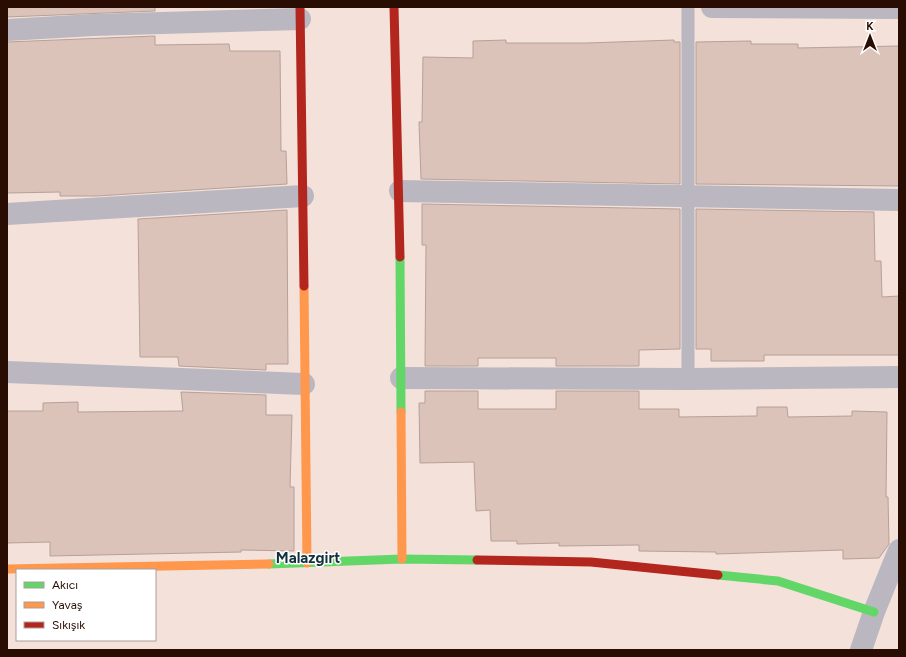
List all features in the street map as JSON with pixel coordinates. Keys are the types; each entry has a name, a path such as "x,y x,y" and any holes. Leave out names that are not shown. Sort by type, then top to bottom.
{"street":[{"path":"394,7 400,191 402,559"},
{"path":"712,7 899,8"},
{"path":"7,30 300,13 306,563"},
{"path":"400,191 899,200"},
{"path":"7,214 303,196"},
{"path":"7,372 304,384"},
{"path":"401,378 688,379 899,377"},
{"path":"861,650 874,612 899,550"},
{"path":"7,569 306,563 402,559 591,562 778,581 874,612"}],"lane":[{"path":"688,7 688,379"}],"building":[{"path":"7,7 155,7 155,11 7,17"},
{"path":"155,36 155,45 229,44 230,51 280,51 281,151 286,151 287,184 97,196 60,196 60,192 7,193 7,42"},
{"path":"506,40 506,43 587,43 674,40 674,42 680,42 680,184 421,179 419,122 422,122 423,57 473,58 473,41"},
{"path":"751,41 751,44 798,44 798,48 899,46 899,186 696,184 696,42"},
{"path":"422,204 680,209 680,349 639,350 639,366 556,366 556,358 478,358 478,366 425,366 426,245 422,245"},
{"path":"696,209 874,212 875,261 881,261 882,297 899,296 899,355 764,355 764,361 711,361 711,349 696,349"},
{"path":"287,210 288,364 266,364 266,370 179,366 178,357 140,357 138,219"},
{"path":"425,391 478,391 478,409 556,409 556,391 639,391 639,409 679,409 679,417 757,416 757,407 787,407 788,417 852,416 852,411 887,412 886,497 888,497 889,544 879,558 843,559 843,550 716,554 716,552 639,551 639,545 559,546 559,543 517,544 517,541 491,541 490,510 476,511 474,462 420,463 419,403 425,403"},
{"path":"181,392 266,395 266,415 292,415 290,487 294,487 294,551 241,550 241,552 50,556 50,542 7,543 7,411 43,411 43,403 78,402 78,412 183,411"}],"traffic: fast":[{"path":"400,257 401,412"},
{"path":"269,564 402,559 477,560"},
{"path":"718,575 778,581 874,612"}],"traffic: slow":[{"path":"304,286 307,563"},
{"path":"401,412 402,559"},
{"path":"7,569 269,564"}],"traffic: jam":[{"path":"300,7 304,286"},
{"path":"394,7 400,257"},
{"path":"477,560 591,562 718,575"}],"district":[{"name":"Malazgirt","path":"308,558"}]}
